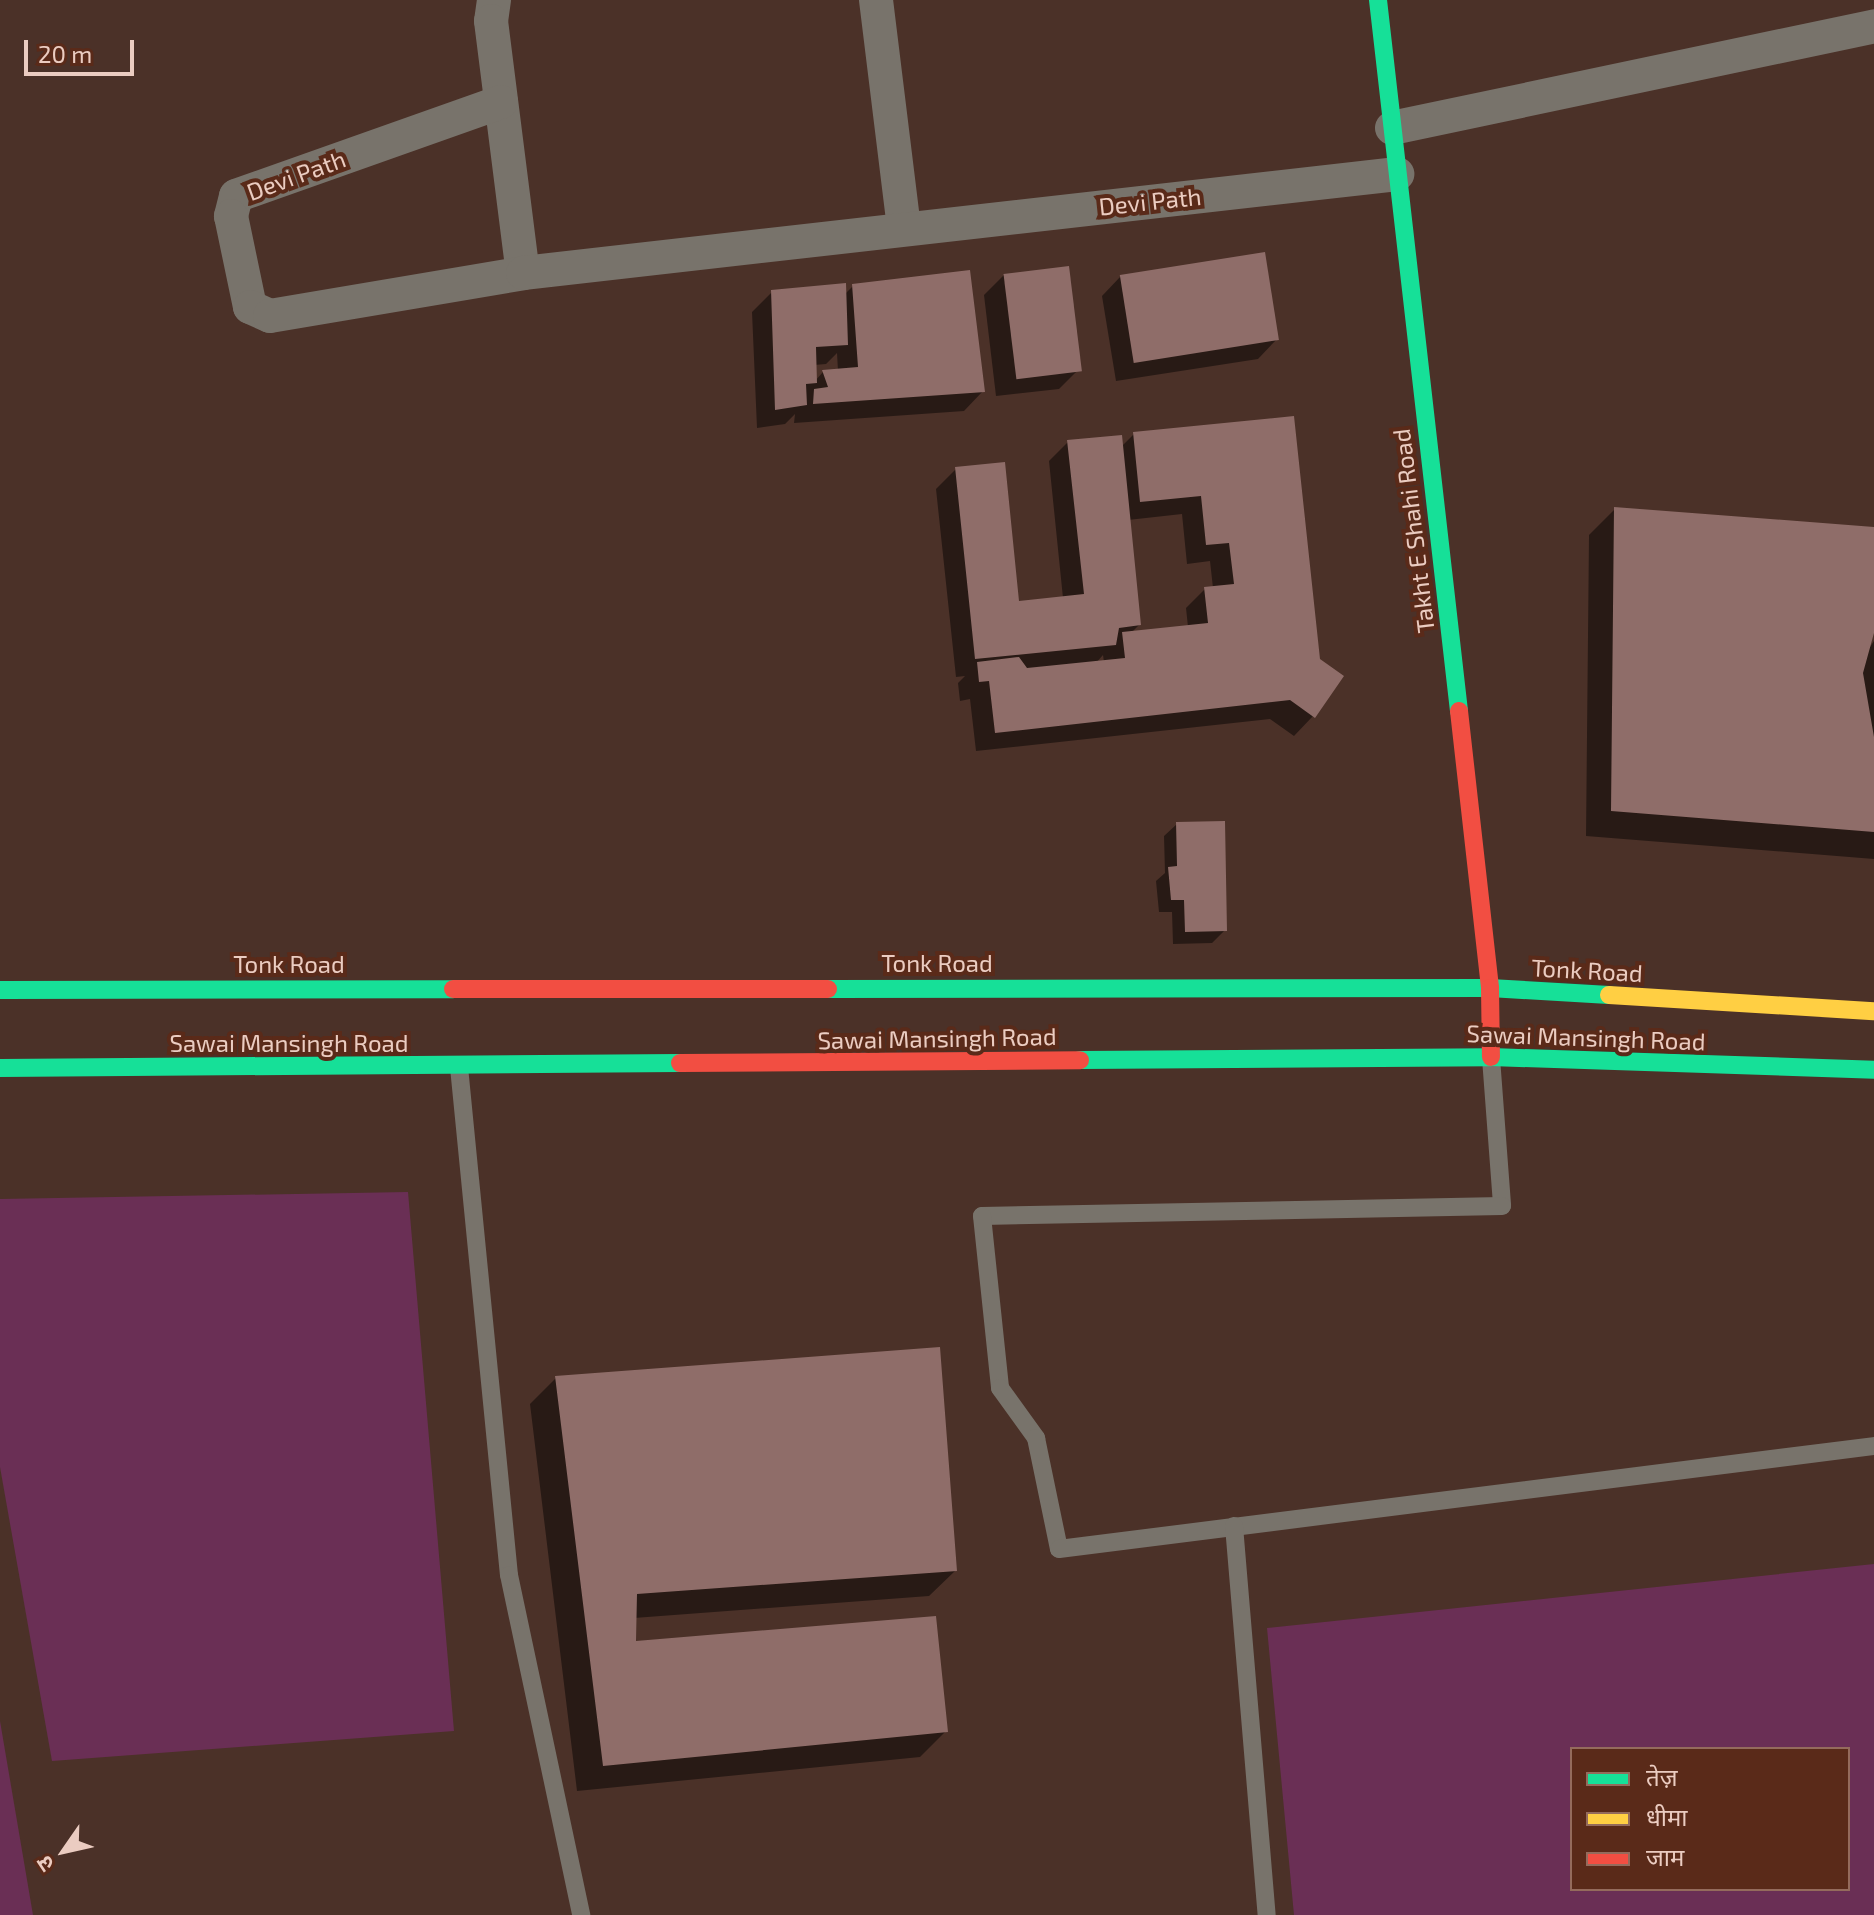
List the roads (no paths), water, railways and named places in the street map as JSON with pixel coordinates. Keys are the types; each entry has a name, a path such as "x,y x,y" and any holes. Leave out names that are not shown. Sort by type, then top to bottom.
{"main road":[{"name":"Takht E Shahi Road","path":"1378,0 1490,988 1491,1057"},
{"name":"Tonk Road","path":"0,990 1490,988 1874,1011"},
{"name":"Sawai Mansingh Road","path":"0,1068 1491,1057 1874,1070"}],"street":[{"path":"494,0 491,21 523,273"},
{"path":"876,0 904,227"},
{"path":"1392,128 1874,26"},
{"name":"Devi Path","path":"501,102 236,196 231,216 244,295 261,314 523,273 904,227 1397,174"}],"lane":[{"path":"1491,1057 1502,1206 982,1216 1000,1388 1036,1438 1059,1549 1874,1446"},
{"path":"459,1067 509,1575 581,1915"},
{"path":"1234,1526 1267,1915"}]}
